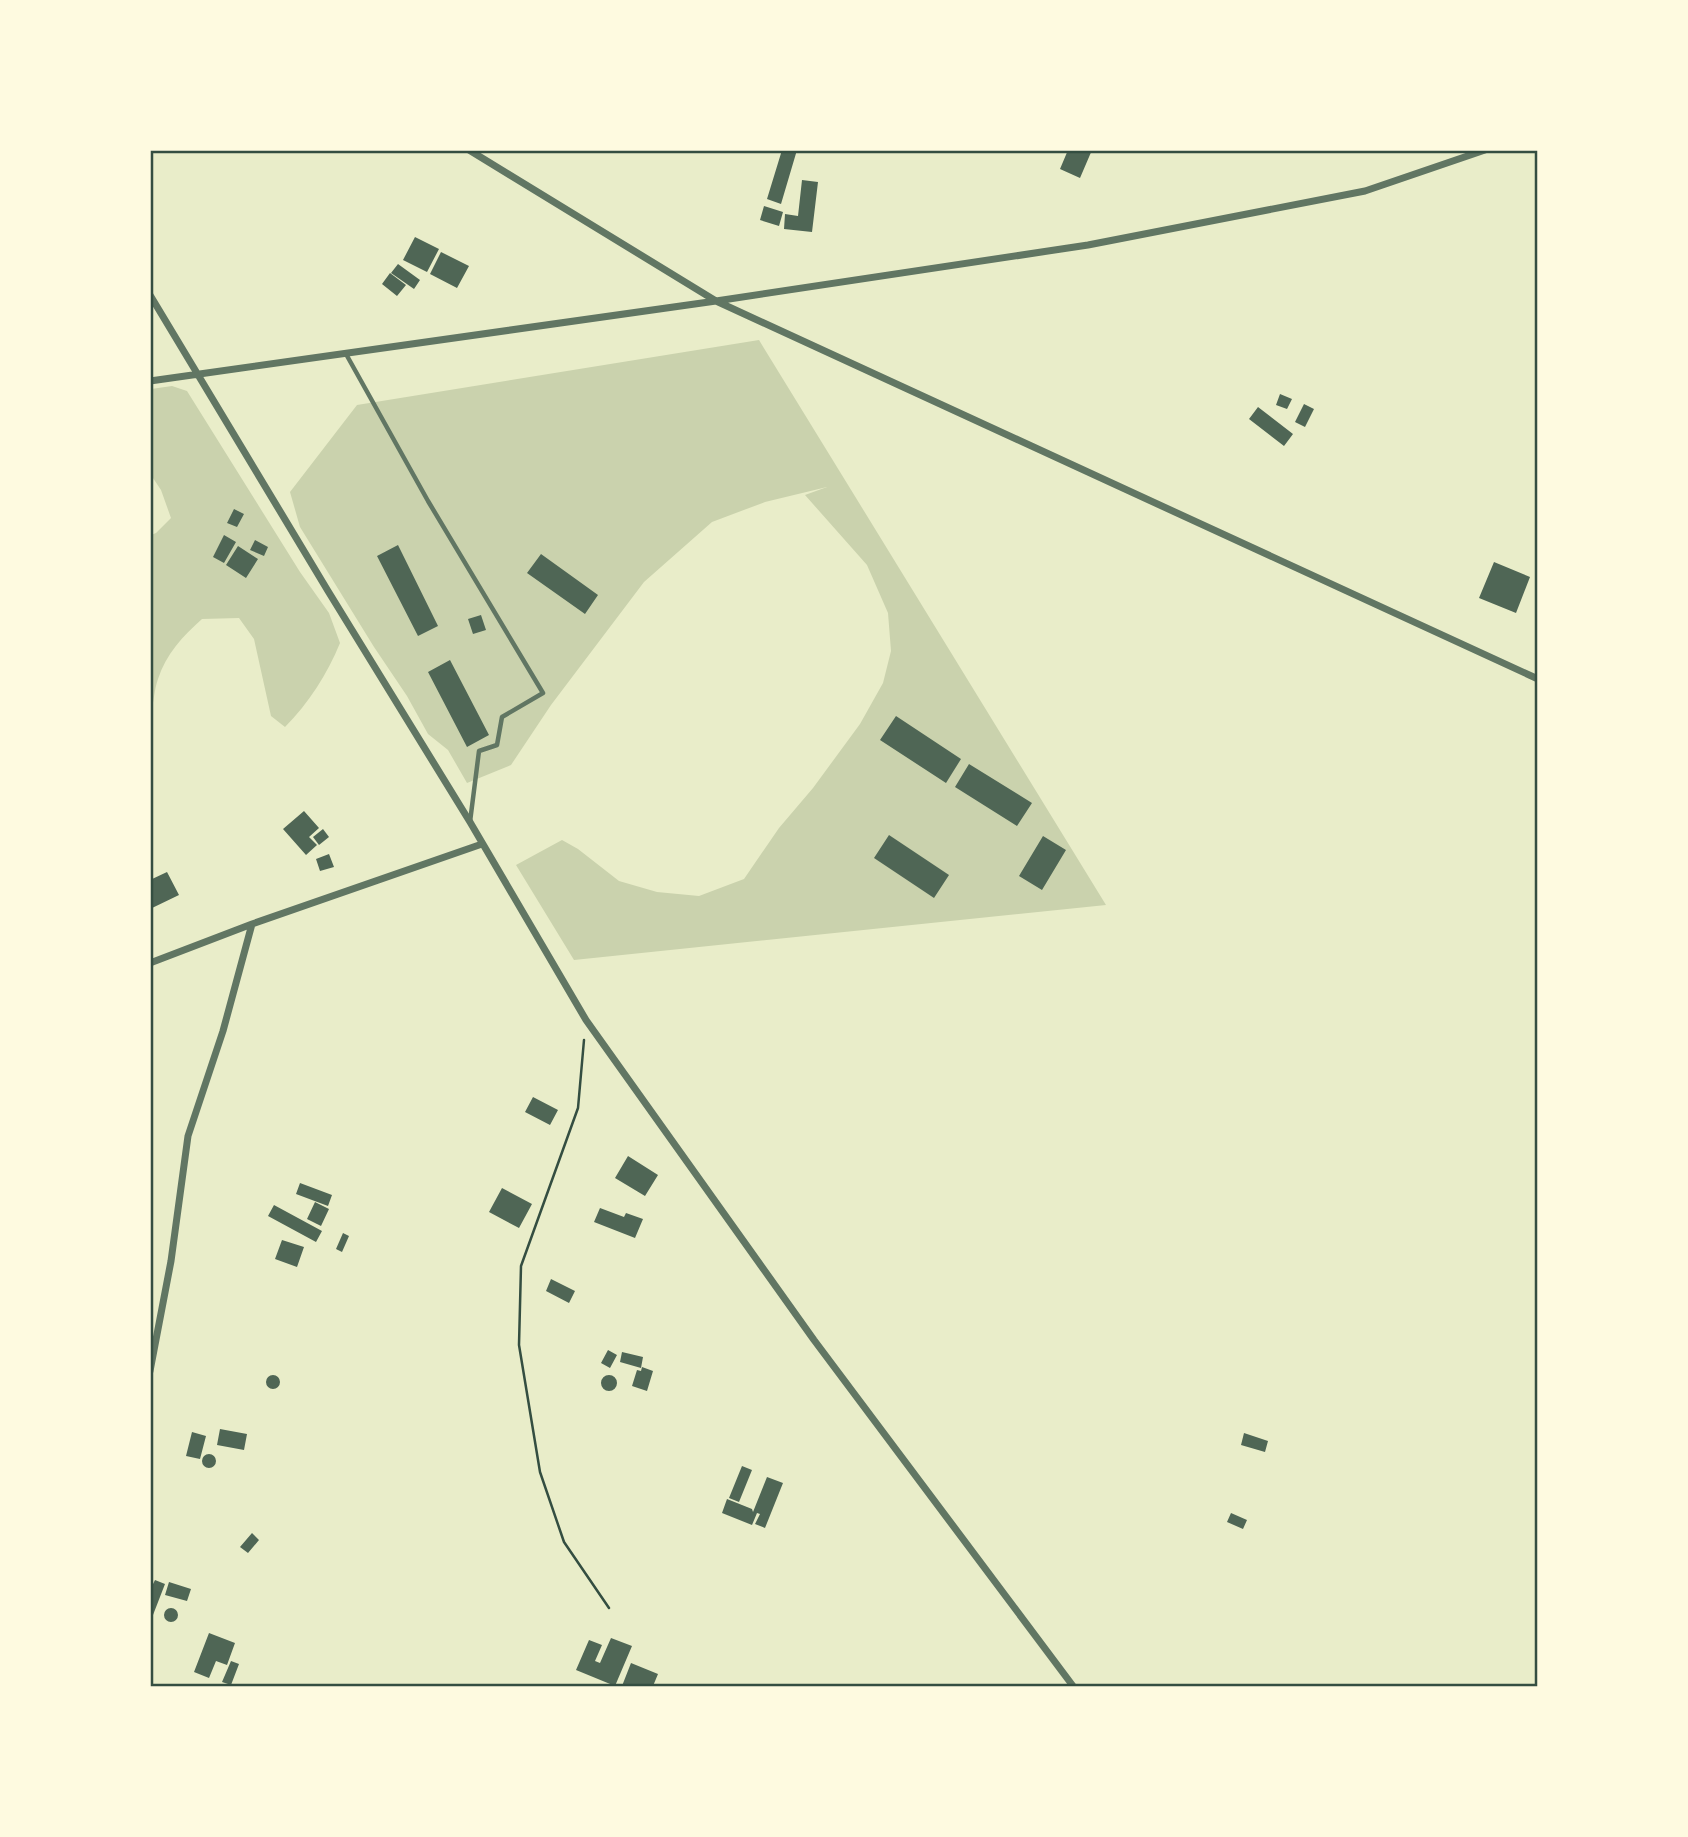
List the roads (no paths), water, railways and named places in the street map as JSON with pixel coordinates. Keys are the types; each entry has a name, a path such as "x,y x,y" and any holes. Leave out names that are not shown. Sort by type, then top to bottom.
{"street":[{"path":"469,150 716,301 1538,679"},
{"path":"150,380 716,301 1101,243 1365,191 1485,150"},
{"path":"150,295 470,821 586,1020 814,1340 1073,1686"},
{"path":"150,962 482,844"},
{"path":"150,1371 172,1261 188,1136 223,1031 253,924"}],"lane":[{"path":"346,354 428,501 543,693 502,717 497,745 479,751 470,821"}]}
